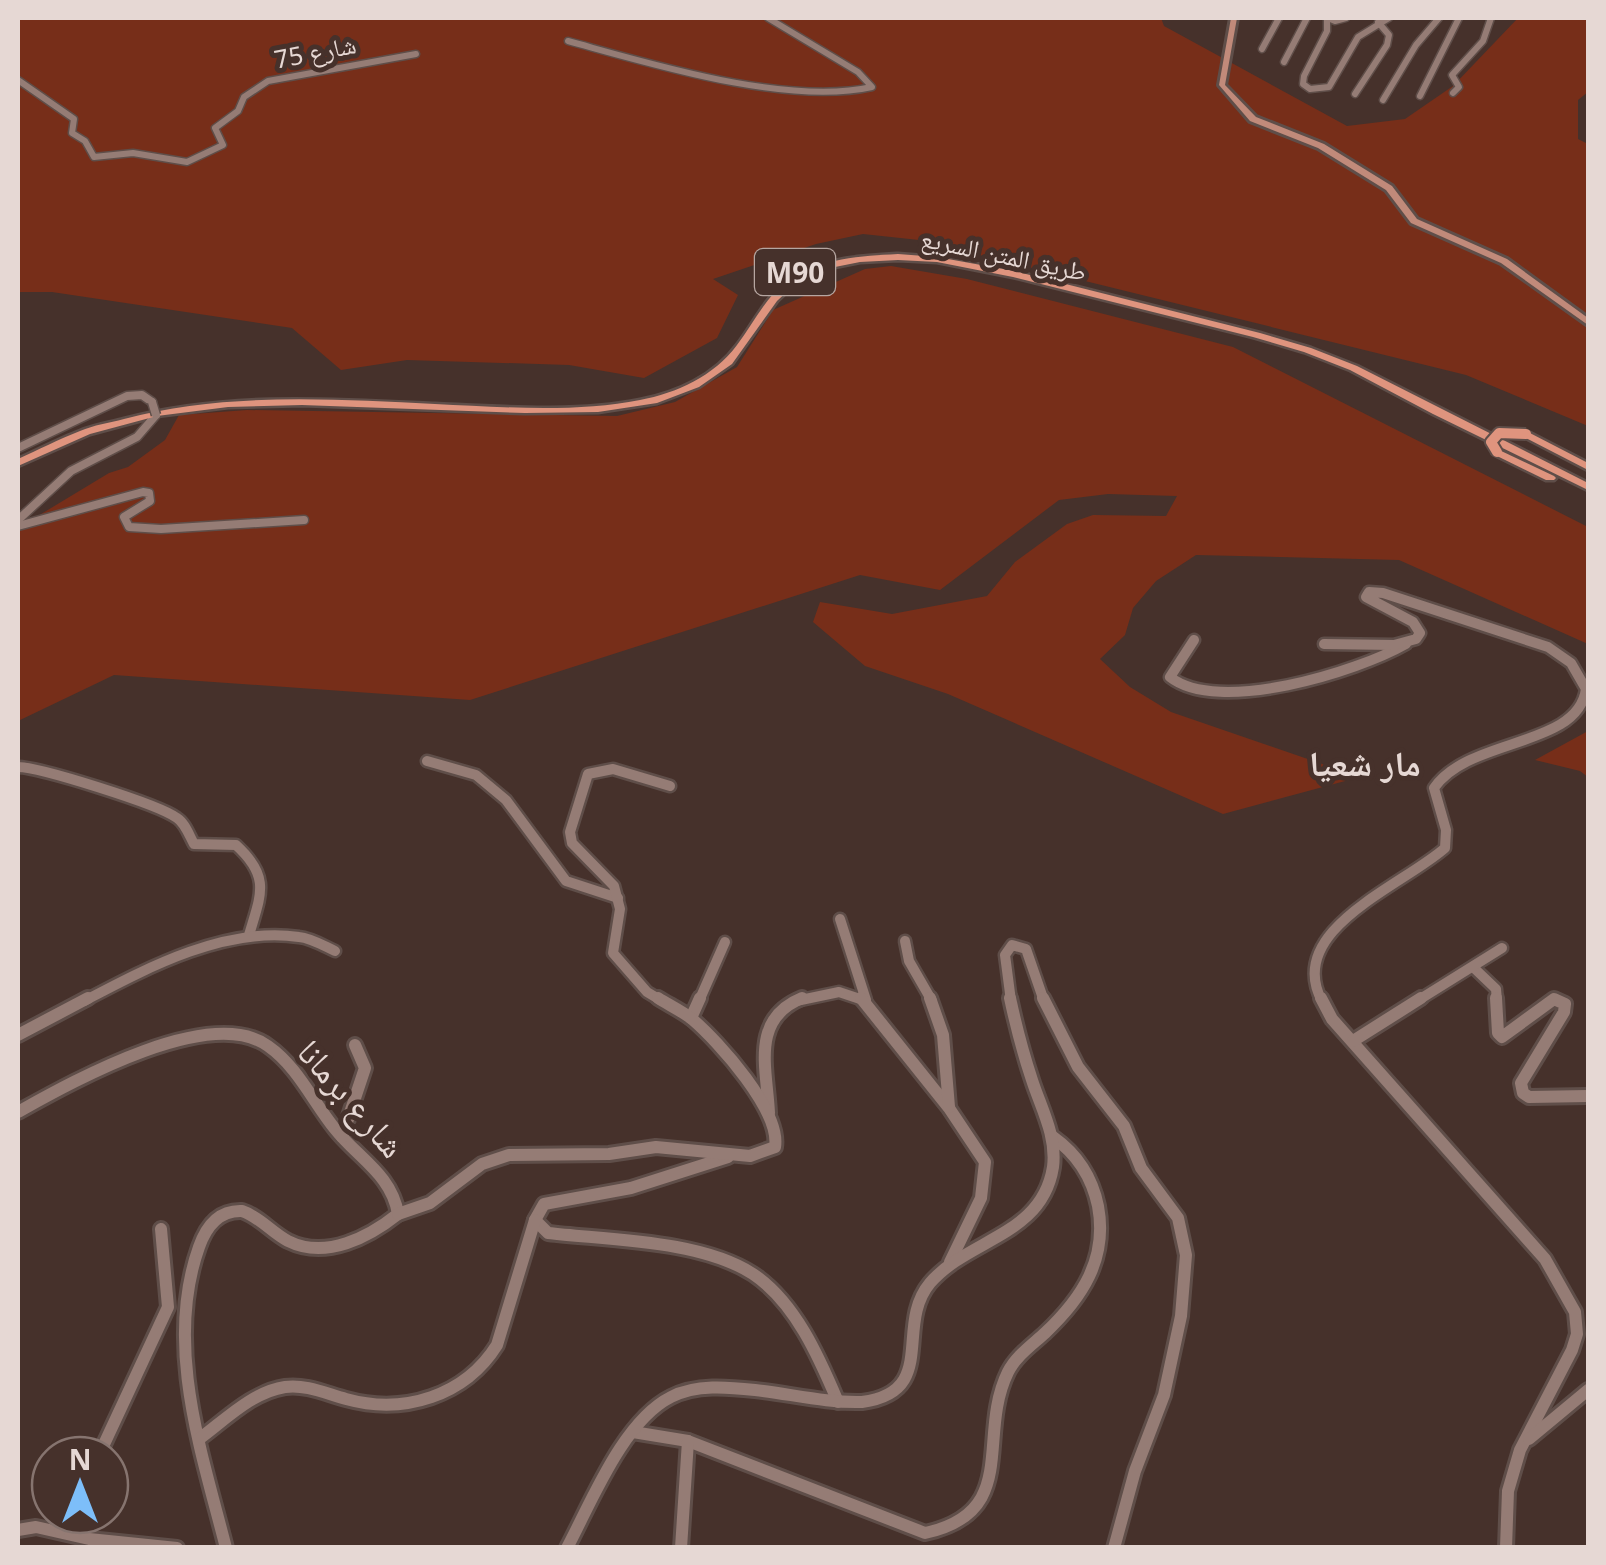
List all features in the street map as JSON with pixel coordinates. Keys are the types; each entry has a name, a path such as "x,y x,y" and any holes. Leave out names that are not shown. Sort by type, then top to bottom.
{"highway":[{"name":"طريق المتن السريع","path":"18,452 106,419 208,399 288,396 592,403 648,394 685,381 719,358 758,300 780,279 833,258 895,251 962,259 1307,343 1374,370 1588,481"},
{"name":"طريق المتن السريع","path":"18,464 62,441 112,424 205,405 578,409 643,403 686,389 718,371 742,345 769,300 788,283 824,266 899,256 994,272 1268,339 1334,359 1588,481"},
{"path":"1499,433 1526,434 1588,481 1497,452 1491,442 1499,433"}],"main road":[{"path":"1233,18 1222,85 1248,116 1322,146 1385,185 1414,221 1504,261 1588,322"}],"street":[{"path":"568,42 708,75 814,92 859,93 872,88 859,72 806,41 782,32 768,18"},
{"path":"1262,49 1279,18"},
{"path":"1284,62 1307,18"},
{"path":"1346,18 1328,18 1304,76 1303,84 1310,89 1329,88 1358,37 1388,18"},
{"path":"1383,100 1416,45 1440,18"},
{"path":"1420,96 1460,18"},
{"path":"1453,93 1458,86 1452,75 1483,41 1491,18"},
{"path":"1355,94 1387,45 1389,34 1378,22"},
{"name":"شارع 75","path":"18,80 74,120 72,133 85,141 94,158 146,154 166,163 178,163 214,152 223,145 216,128 238,111 244,97 257,85 334,66 416,54"},
{"path":"18,452 128,396 142,395 152,402 156,415 142,434 90,458 65,475 18,523"},
{"path":"18,523 143,492 149,494 150,501 124,517 129,527 161,529 304,520"},
{"path":"1194,640 1170,676 1175,686 1187,691 1256,689 1297,682 1389,655 1416,639 1418,627 1366,594 1383,594 1541,644 1571,663 1586,689 1582,705 1572,717 1442,774 1434,788 1446,830 1445,848 1341,921 1317,946 1312,969 1318,996 1332,1019 1545,1259 1569,1295 1577,1334 1558,1381 1524,1443 1508,1491 1506,1548"},
{"path":"1324,644 1406,643"},
{"path":"427,760 476,776 506,800 566,881 618,898"},
{"path":"18,767 40,767 58,778 154,805 181,820 194,844 236,844 259,864 264,882 249,935"},
{"path":"226,1548 199,1440 186,1358 196,1243 206,1226 222,1213 247,1212 292,1243 314,1247 358,1240 398,1214 438,1202 467,1175 492,1160 515,1154 604,1154 691,1148 758,1157 775,1147 777,1134 769,1114 744,1077 691,1018 647,992 613,952 618,898 607,878 572,844 570,832 584,780 598,770 613,769 670,786"},
{"path":"840,918 866,1001"},
{"path":"18,1036 151,971 249,935 298,935 316,939 335,951"},
{"path":"905,941 910,969 938,1016 945,1046 949,1108"},
{"path":"691,1018 725,942"},
{"path":"949,1265 1028,1220 1051,1175 1053,1137 1033,1085 1007,979 1005,955 1012,945 1026,950 1037,988 1078,1067 1124,1126 1141,1168 1178,1218 1186,1255 1181,1316 1164,1395 1136,1471 1114,1548"},
{"path":"1353,1040 1502,948"},
{"path":"1474,968 1496,988 1498,1033 1502,1037 1554,999 1565,1004 1522,1083 1523,1093 1588,1096"},
{"path":"567,1548 633,1432 662,1400 688,1390 783,1393 838,1402 881,1399 901,1388 910,1369 916,1309 921,1296 949,1265 984,1192 988,1170 949,1108 866,1001 854,992 816,992 770,1025 765,1051 769,1114"},
{"name":"شارع برمانا","path":"18,1112 84,1076 223,1030 257,1038 279,1056 342,1138 378,1172 398,1204 398,1214"},
{"path":"342,1138 365,1068 355,1044"},
{"path":"633,1432 688,1441 925,1533 957,1526 979,1500 994,1462 1000,1394 1006,1376 1082,1289 1102,1252 1104,1238 1092,1184 1074,1154 1053,1137"},
{"path":"199,1440 276,1389 295,1386 359,1402 390,1404 414,1402 474,1378 488,1364 497,1345 535,1220 544,1204 630,1188 730,1156"},
{"path":"535,1220 548,1233 716,1257 753,1274 767,1285 795,1322 825,1371 838,1402"},
{"path":"160,1229 165,1239 164,1268 170,1297"},
{"path":"109,1435 134,1387 170,1297 192,1278"},
{"path":"1524,1443 1588,1390"},
{"path":"682,1548 688,1441"},
{"path":"78,1535 176,1548"}],"shaded area":[{"path":"18,18 1161,18 1164,26 1347,126 1405,119 1453,86 1518,18 1588,18 1588,92 1578,100 1578,139 1588,144 1588,426 1466,375 919,240 863,234 816,244 713,279 738,295 717,338 644,378 569,365 407,360 341,370 292,328 52,292 18,292"},
{"path":"891,266 967,279 1233,347 1588,527 1588,644 1399,560 1196,555 1156,581 1133,608 1125,635 1100,659 1130,687 1171,712 1360,777 1223,814 948,694 865,666 813,622 820,602 892,614 987,596 1015,562 1067,524 1093,515 1166,516 1177,496 1108,494 1059,500 940,590 860,575 470,700 114,675 18,721 18,528 109,473 128,467 165,440 179,415 247,410 617,416 675,402 737,367 773,310 865,269"},
{"path":"1588,731 1588,777 1580,771 1535,760"}],"district":[{"name":"مار شعيا","path":"1365,762"}]}
